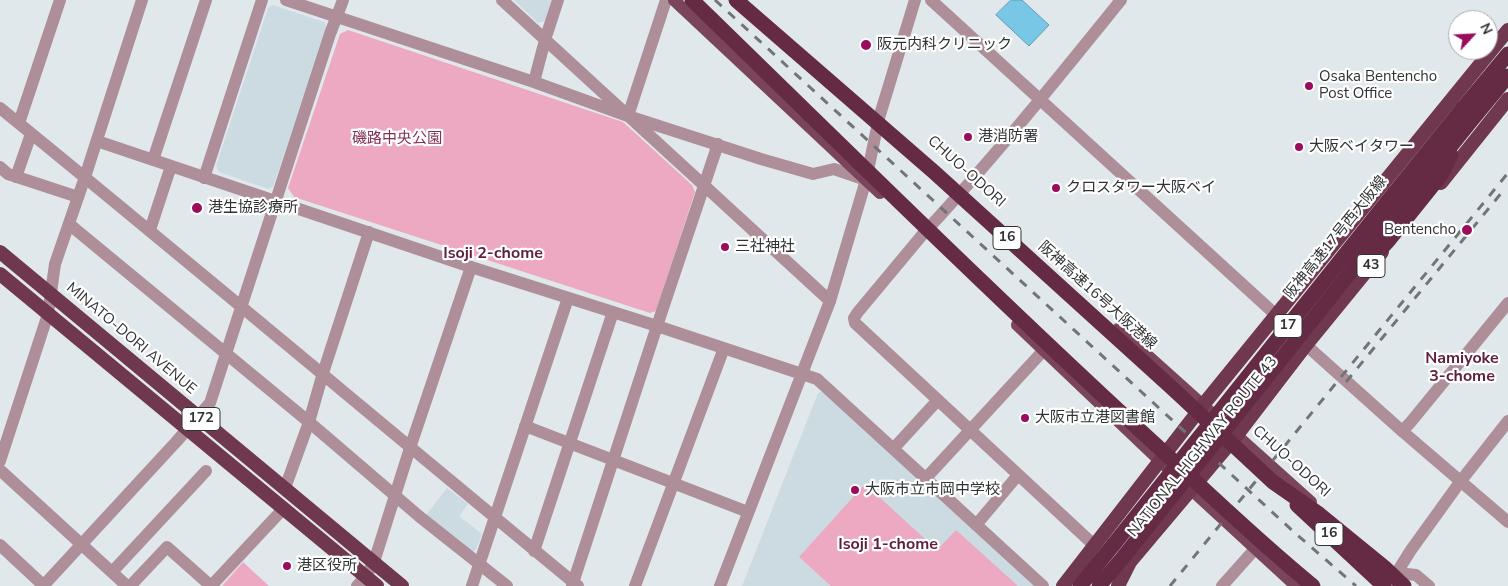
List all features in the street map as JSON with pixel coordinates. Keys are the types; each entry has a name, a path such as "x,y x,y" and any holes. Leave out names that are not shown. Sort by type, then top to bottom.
{"highway":[{"path":"692,0 980,280 1107,400 1313,586"},
{"name":"阪神高速16号大阪港線","path":"736,0 941,178 1386,586"},
{"name":"NATIONAL HIGHWAY ROUTE 43","path":"1063,586 1203,405 1508,30"},
{"name":"阪神高速17号西大阪線","path":"1080,586 1387,202 1508,54"},
{"name":"17","path":"1099,586 1325,302 1388,241 1438,180 1466,127 1508,76"},
{"name":"NATIONAL HIGHWAY ROUTE 43","path":"1118,586 1130,562 1237,434 1306,345 1396,235 1434,193 1508,99"},
{"path":"1243,356 1252,363 1263,366 1278,362 1432,178 1463,155"},
{"name":"MINATO-DORI AVENUE","path":"0,252 402,586"},
{"name":"172","path":"0,274 284,508 361,581 377,586"},
{"path":"1273,482 1319,514 1400,580"},
{"path":"1127,503 1142,494 1155,492 1166,502 1165,514 1157,530"},
{"path":"1214,497 1235,521 1303,586"},
{"path":"1106,586 1130,562"}],"main road":[{"path":"674,0 923,234 1160,461 1296,586"},
{"name":"CHUO-ODORI","path":"747,0 784,36 963,191 1237,434 1323,513 1400,580 1411,586"}],"street":[{"path":"19,124 60,0"},
{"path":"0,461 48,314 55,264 142,0"},
{"path":"153,160 206,0"},
{"path":"204,178 262,0"},
{"path":"286,0 760,159 813,174 834,169 866,180"},
{"path":"0,545 44,586 210,403 330,34 343,0"},
{"path":"502,0 830,301"},
{"path":"534,82 558,0"},
{"path":"628,116 666,0"},
{"path":"720,586 830,301 866,180 879,118 916,0"},
{"path":"931,0 1276,315"},
{"path":"1095,546 859,328 854,318 923,234 963,191 1041,99 1121,0"},
{"path":"0,108 323,373 575,585 612,461 718,144"},
{"path":"16,177 31,134"},
{"path":"97,141 471,267 817,379 1043,586"},
{"path":"150,230 171,166"},
{"path":"0,167 8,174 78,197"},
{"path":"69,224 309,422 395,496 507,586"},
{"path":"286,488 309,422 369,232"},
{"path":"361,581 374,562 471,267"},
{"path":"472,586 568,298"},
{"path":"1402,431 1508,303"},
{"path":"534,551 613,312"},
{"path":"1306,345 1460,482 1508,522"},
{"path":"635,586 724,348"},
{"path":"926,478 1044,351"},
{"path":"894,448 937,401"},
{"path":"1400,580 1411,550 1460,482 1508,421"},
{"path":"525,426 748,512"},
{"path":"0,470 127,586 132,584 167,547 211,586 284,508"},
{"path":"112,572 206,471"},
{"path":"976,525 1018,475"},
{"path":"1222,586 1255,549"},
{"path":"1386,586 1416,575 1429,586"}],"shaded area":[{"path":"514,0 551,0 545,21 538,23"},
{"path":"273,5 324,22 327,28 273,187 268,189 219,172 216,166 268,8"},
{"name":"大阪市立市岡中学校","path":"824,391 1035,586 742,586 818,393"},
{"path":"447,488 468,504 459,516 482,534 476,550 472,552 426,515"}],"green space":[{"name":"磯路中央公園","path":"348,30 623,122 692,185 695,192 656,311 650,313 294,197 288,188 340,34"},
{"path":"865,484 937,550 956,530 1018,586 831,586 799,557"},
{"path":"243,562 269,586 222,586"}],"water":[{"path":"1011,0 1022,0 1049,25 1029,46 996,15"}],"railway":[{"path":"715,0 1295,533 1356,586"},
{"path":"1170,586 1508,173"},
{"path":"1346,382 1503,191"}],"place":[{"name":"阪元内科クリニック","path":"866,45"},
{"name":"Osaka Bentencho Post Office","path":"1309,86"},
{"name":"港消防署","path":"968,137"},
{"name":"大阪ベイタワー","path":"1299,147"},
{"name":"クロスタワー大阪ベイ","path":"1056,188"},
{"name":"港生協診療所","path":"197,208"},
{"name":"Bentencho","path":"1467,230"},
{"name":"三社神社","path":"725,247"},
{"name":"大阪市立港図書館","path":"1025,418"},
{"name":"大阪市立市岡中学校","path":"855,490"},
{"name":"港区役所","path":"287,566"}],"district":[{"name":"Isoji 2-chome","path":"493,254"},
{"name":"Namiyoke 3-chome","path":"1462,368"},
{"name":"Isoji 1-chome","path":"888,545"}]}
